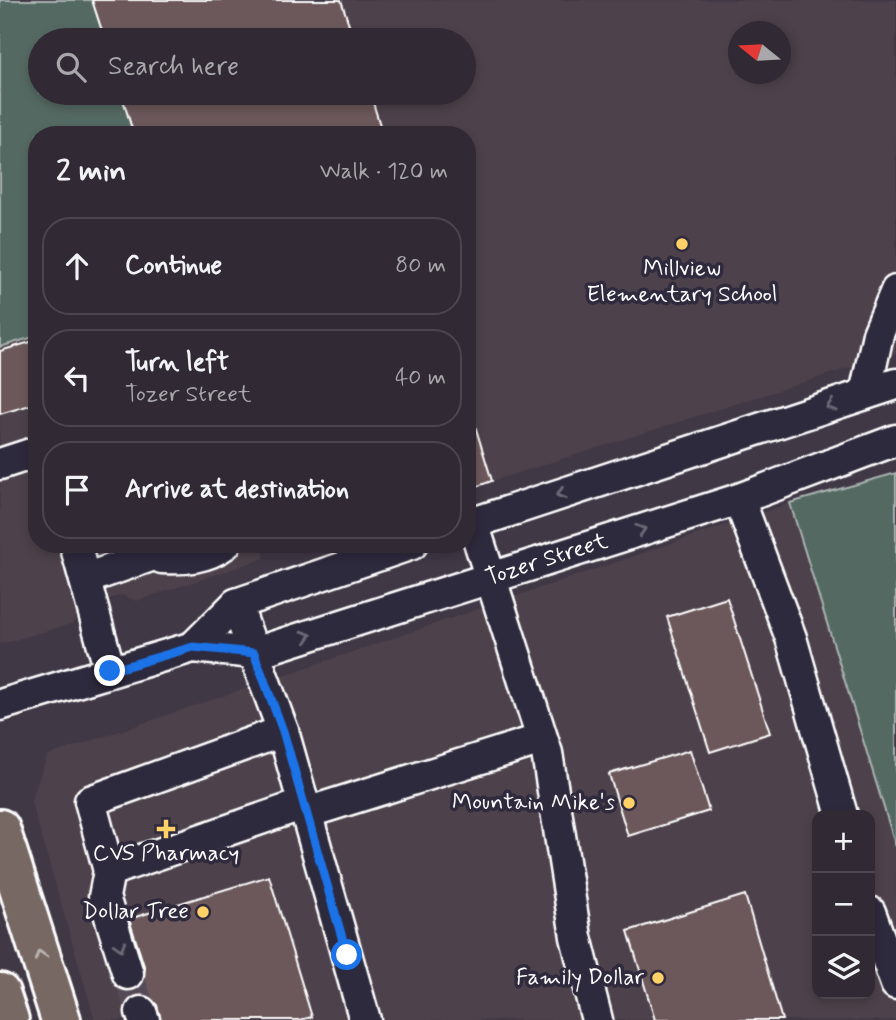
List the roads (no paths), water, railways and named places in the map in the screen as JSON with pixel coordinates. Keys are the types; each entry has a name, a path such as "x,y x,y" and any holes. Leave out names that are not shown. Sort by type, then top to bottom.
{"main road":[{"path":"0,829 61,1020"},
{"path":"0,993 9,1020"}],"street":[{"path":"865,394 878,334 896,291"},
{"path":"476,522 896,384"},
{"name":"Tozer Street","path":"0,705 193,647 254,653 739,499 896,440"},
{"path":"0,464 28,455"},
{"path":"739,499 792,638 841,810"},
{"path":"476,540 542,739 576,937 597,1020"},
{"path":"78,553 110,671"},
{"path":"85,579 161,553"},
{"path":"148,558 188,559 211,553"},
{"name":"Tozer Street","path":"193,647 236,604 386,553"},
{"path":"236,604 283,731 365,1020"},
{"path":"128,974 104,897 109,871 90,802 283,731"},
{"path":"109,871 305,808 542,739"},
{"path":"875,926 896,984"}],"tunnel":[{"path":"128,974 141,1012"}],"place":[{"name":"Millview Elementary School","path":"682,244"},
{"name":"Mountain Mike's","path":"629,803"},
{"name":"CVS Pharmacy","path":"166,829"},
{"name":"Dollar Tree","path":"203,912"},
{"name":"Family Dollar","path":"658,978"}]}
